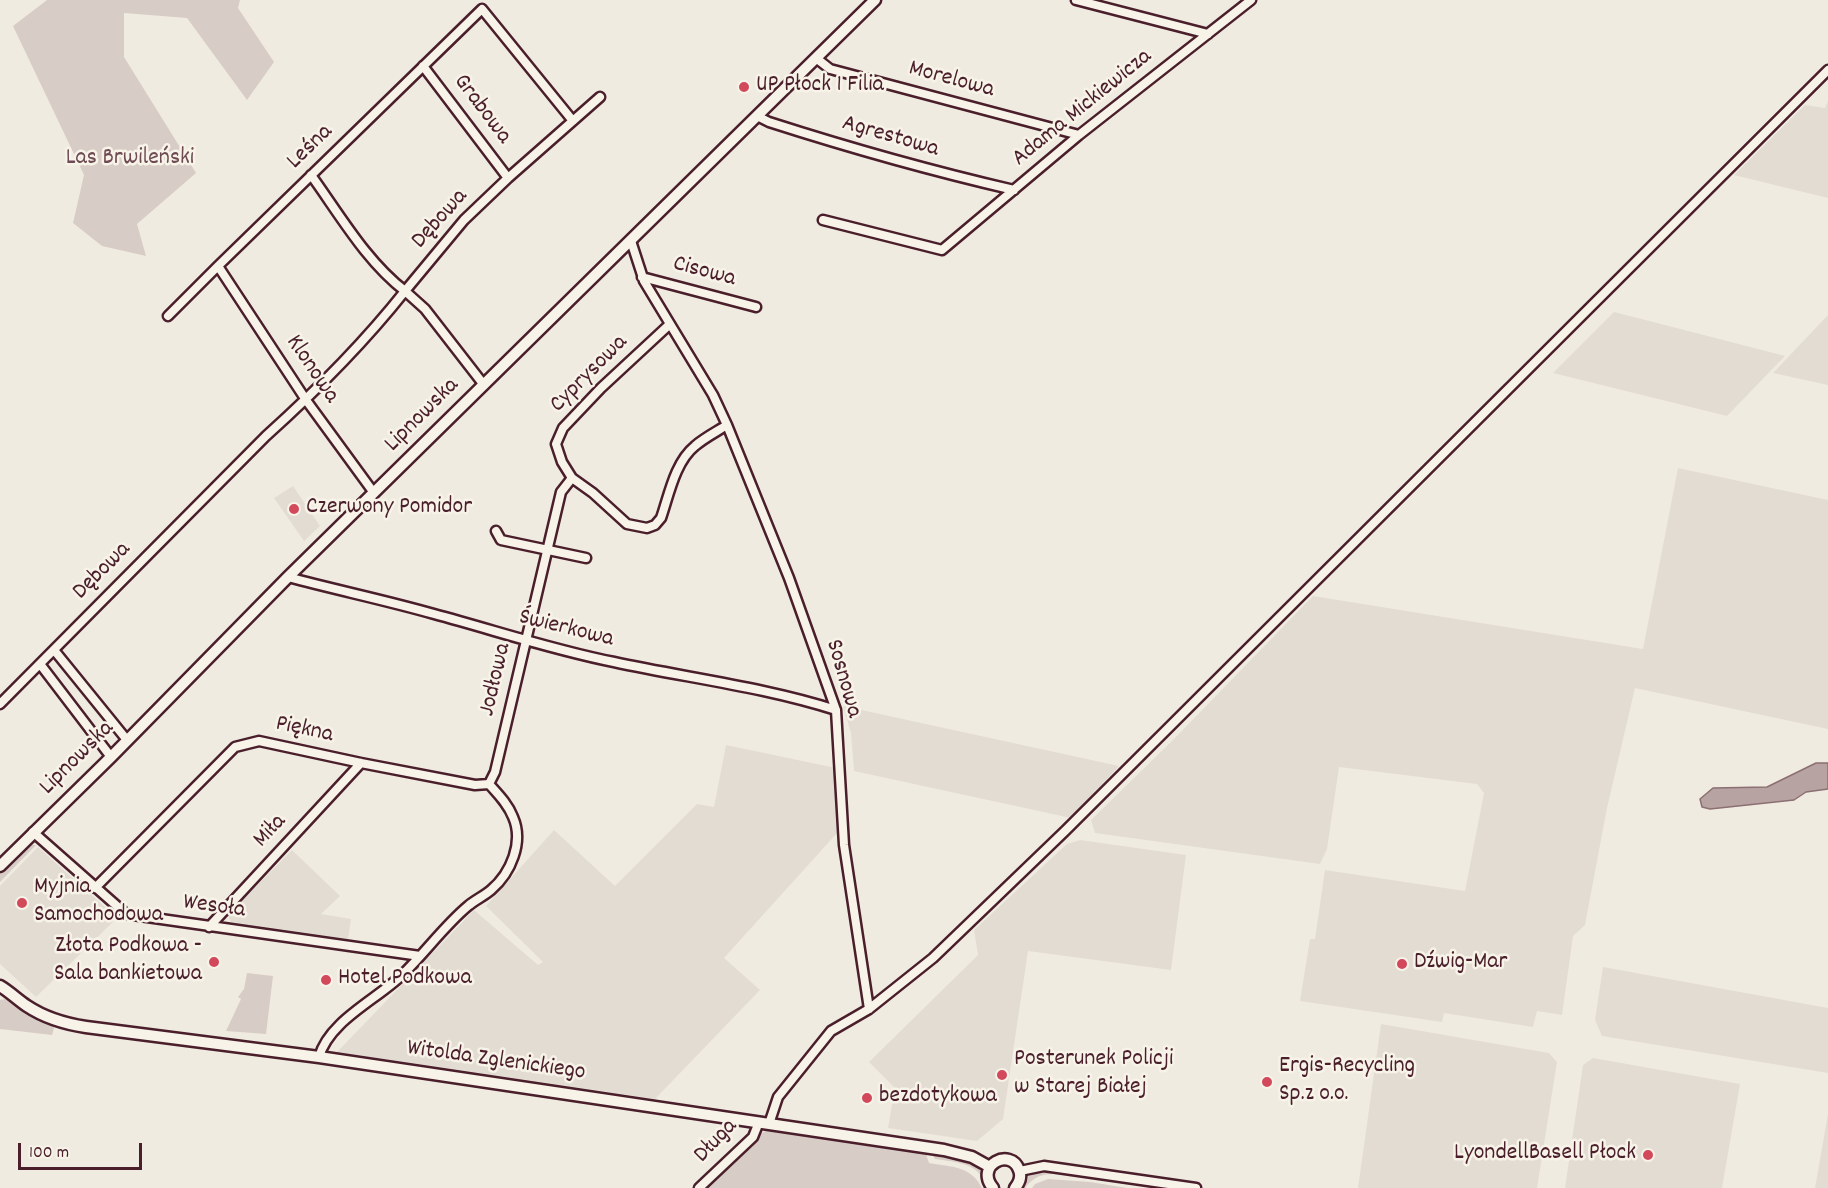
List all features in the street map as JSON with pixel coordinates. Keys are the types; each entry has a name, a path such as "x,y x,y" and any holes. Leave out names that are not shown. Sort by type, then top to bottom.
{"main road":[{"name":"Lipnowska","path":"1,866 288,577 875,0"},
{"name":"Witolda Zglenickiego","path":"1,985 30,1008 53,1019 71,1024 319,1057 944,1150 972,1157 990,1167"},
{"path":"993,1188 988,1181 990,1167 1006,1159 1012,1161 1020,1171 1020,1180 1015,1188"}],"street":[{"path":"1076,0 1208,34"},
{"name":"Adama Mickiewicza","path":"823,220 942,250 1079,135 1251,0"},
{"name":"Leśna","path":"168,316 482,9 573,121"},
{"name":"Morelowa","path":"816,58 830,69 1079,135"},
{"name":"Grabowa","path":"423,66 508,178"},
{"path":"764,1123 785,1088 831,1031 869,1009 933,958 1065,831 1828,70"},
{"name":"Dębowa","path":"0,704 266,436 306,400 387,314 464,220 600,97"},
{"name":"Agrestowa","path":"757,116 850,148 1014,190"},
{"path":"311,175 372,259 390,279 425,309 484,385"},
{"name":"Sosnowa","path":"631,241 642,277 713,395 727,425 789,578 836,710 844,845 869,1009"},
{"name":"Klonowa","path":"218,266 306,400 375,493"},
{"name":"Cisowa","path":"642,277 756,307"},
{"name":"Cyprysowa","path":"572,478 562,462 556,444 562,428 670,324"},
{"path":"572,478 593,493 627,524 646,528 655,525 662,518 681,463 693,446 727,425"},
{"name":"Jodłowa","path":"489,784 495,772 561,492 572,478"},
{"path":"496,531 501,540 586,558"},
{"name":"Świerkowa","path":"288,577 527,641 614,662 810,702 836,710"},
{"path":"54,650 127,740"},
{"path":"40,664 111,757"},
{"name":"Piękna","path":"95,888 235,747 259,741 361,764 475,784 489,784"},
{"name":"Miła","path":"209,927 361,764"},
{"path":"319,1057 326,1039 402,976 468,906 492,890 506,874 514,856 518,836 506,804 489,784"},
{"name":"Wesoła","path":"33,832 126,914 420,956"},
{"name":"Długa","path":"699,1188 753,1137 764,1123"},
{"path":"1020,1171 1044,1166 1196,1188"}],"shaded area":[{"path":"1828,101 1828,198 1734,175 1805,105 1825,108"},
{"path":"1614,312 1785,356 1727,416 1553,373"},
{"path":"1828,315 1828,385 1773,373"},
{"path":"1678,468 1828,500 1828,729 1635,688 1607,808 1585,925 1573,936 1562,1015 1537,1011 1533,1027 1444,1013 1442,1022 1300,1001 1310,939 1315,939 1325,870 1465,891 1484,793 1477,784 1339,767 1327,849 1320,864 1095,833 1091,820 1172,741 1313,596 1643,649"},
{"path":"293,486 320,526 304,541 274,498"},
{"path":"843,706 1119,766 1071,818 854,771 851,733"},
{"path":"726,745 836,768 838,832 724,958 760,990 655,1099 337,1052 474,910 538,965 543,962 486,906 554,830 615,886 697,804 714,807"},
{"path":"1816,763 1828,763 1828,789 1806,792 1794,800 1710,809 1702,807 1700,799 1713,788 1767,787"},
{"path":"1080,840 1186,855 1171,970 1028,951 1003,1119 977,1141 888,1128 895,1088 869,1062 978,955 974,930 1067,844"},
{"path":"38,847 117,918 36,997 0,964 0,886"},
{"path":"292,850 340,896 321,914 351,919 348,939 231,922 228,915"},
{"path":"1603,967 1828,1008 1828,1073 1602,1036 1595,1020"},
{"path":"1381,1024 1549,1053 1557,1062 1537,1188 1358,1188"},
{"path":"1593,1058 1740,1084 1722,1188 1565,1188 1583,1065"},
{"path":"1828,1114 1828,1188 1815,1188"}],"green space":[{"name":"Las Brwileński","path":"47,0 240,0 238,8 274,62 247,100 187,18 124,13 124,57 196,173 137,224 146,256 102,246 73,223 84,175 13,26"},
{"path":"30,845 36,845 0,882 0,874"},
{"path":"247,973 273,976 266,1034 226,1031 241,999 238,997 244,989"},
{"path":"18,990 47,1008 93,1023 43,1009"},
{"path":"5,999 52,1024 54,1028 52,1035 0,1029 0,1000"},
{"path":"769,1129 926,1154 929,1163 966,1171 978,1181 982,1188 704,1188"},
{"path":"932,1154 973,1165 984,1176 988,1188 980,1174 974,1169 958,1163 935,1159"},
{"path":"1040,1172 1080,1175 1042,1175 1025,1188 1018,1188 1027,1177"},
{"path":"1048,1179 1127,1188 1032,1188 1035,1184"}],"place":[{"name":"UP Płock 1 Filia","path":"744,87"},
{"name":"Czerwony Pomidor","path":"294,509"},
{"name":"Myjnia Samochodowa","path":"22,903"},
{"name":"Złota Podkowa - Sala bankietowa","path":"214,962"},
{"name":"Dźwig-Mar","path":"1402,964"},
{"name":"Hotel Podkowa","path":"326,980"},
{"name":"Posterunek Policji w Starej Białej","path":"1002,1075"},
{"name":"Ergis-Recycling Sp.z o.o.","path":"1267,1082"},
{"name":"bezdotykowa","path":"867,1098"},
{"name":"LyondellBasell Płock","path":"1648,1155"}]}
